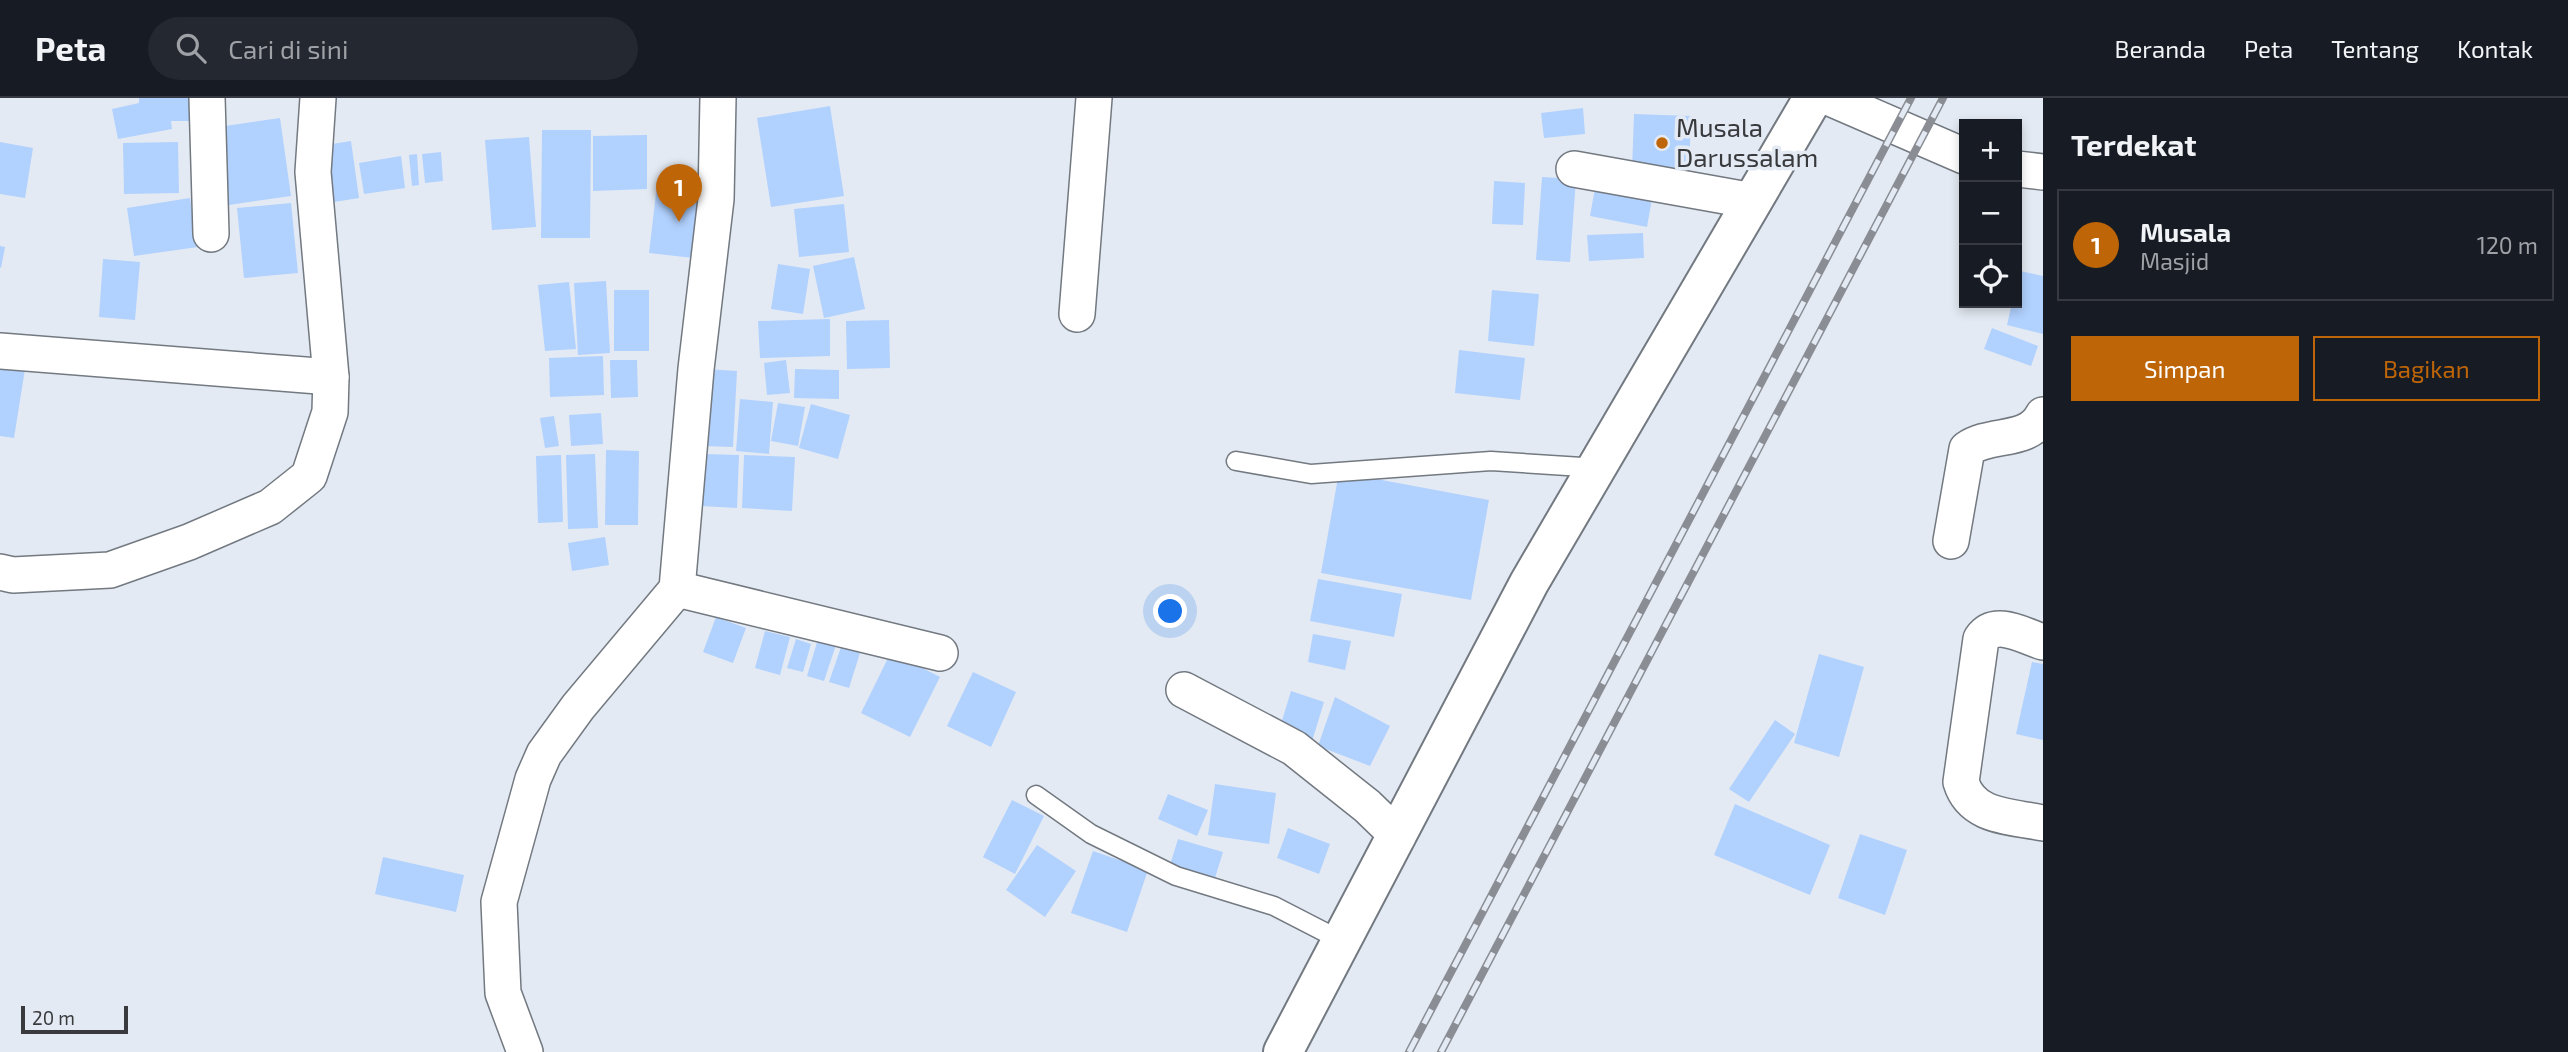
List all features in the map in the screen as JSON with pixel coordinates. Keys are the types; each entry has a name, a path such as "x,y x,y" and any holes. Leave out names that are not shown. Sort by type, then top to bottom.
{"street":[{"path":"206,98 211,234"},
{"path":"0,572 13,575 110,570 270,507 309,476 330,412 331,377 313,172 318,98"},
{"path":"524,1052 502,993 499,902 533,779 544,754 578,707 677,589 696,369 716,199 718,98"},
{"path":"1077,314 1094,98"},
{"path":"1283,1052 1529,583 1813,98"},
{"path":"1830,98 1959,154"},
{"path":"1574,169 1753,201"},
{"path":"2022,170 2043,172"},
{"path":"0,351 331,377"},
{"path":"1951,541 1967,449 1986,438 2020,435 2035,428 2043,415"},
{"path":"677,589 940,653"},
{"path":"2043,642 2000,628 1985,632 1981,639 1961,782 1965,796 1977,808 2043,823"},
{"path":"1184,690 1294,748 1367,806 1398,836"}],"lane":[{"path":"1236,461 1311,474 1491,461 1598,468"},
{"path":"1036,795 1090,834 1176,876 1275,906 1342,941"}],"building":[{"path":"139,98 192,98 192,121 171,121 172,129 118,139 112,109 139,103"},
{"path":"830,106 844,196 771,207 757,118"},
{"path":"1583,108 1585,134 1544,138 1541,113"},
{"name":"Musala Darussalam","path":"1634,114 1691,116 1689,172 1632,170"},
{"path":"280,118 291,196 229,205 218,127"},
{"path":"542,130 591,130 590,238 541,238"},
{"path":"647,135 647,189 593,191 593,136"},
{"path":"529,137 536,227 492,230 485,140"},
{"path":"351,141 359,198 328,203 319,146"},
{"path":"0,142 33,148 25,198 0,194"},
{"path":"178,142 179,193 124,194 123,143"},
{"path":"441,152 443,181 425,183 422,154"},
{"path":"417,154 419,185 412,186 409,155"},
{"path":"401,156 405,188 364,194 359,163"},
{"path":"1542,177 1576,179 1570,262 1536,260"},
{"path":"1597,177 1654,187 1647,227 1590,216"},
{"path":"1494,181 1525,183 1523,225 1492,224"},
{"path":"657,185 710,191 702,259 649,253"},
{"path":"190,198 198,247 134,256 127,208"},
{"path":"291,203 298,273 244,278 237,208"},
{"path":"844,204 849,252 799,257 794,209"},
{"path":"1643,233 1644,258 1589,261 1587,235"},
{"path":"0,246 5,247 1,268 0,267"},
{"path":"854,257 865,309 824,318 813,266"},
{"path":"103,259 140,262 135,320 99,317"},
{"path":"778,264 810,269 803,314 771,309"},
{"path":"2022,271 2043,276 2043,334 2007,325 2011,308 2022,308"},
{"path":"606,281 610,353 578,355 574,283"},
{"path":"569,282 576,349 545,351 538,285"},
{"path":"614,290 649,290 649,351 614,351"},
{"path":"1492,290 1539,294 1534,346 1488,341"},
{"path":"830,319 830,356 760,358 758,321"},
{"path":"889,320 890,368 847,369 846,321"},
{"path":"1992,328 2038,346 2031,366 1984,349"},
{"path":"1459,350 1525,358 1520,400 1455,393"},
{"path":"603,356 604,395 550,397 549,358"},
{"path":"610,360 637,360 638,397 611,398"},
{"path":"786,360 790,393 767,395 764,363"},
{"path":"0,365 25,369 14,438 0,436"},
{"path":"706,369 737,371 733,447 703,446"},
{"path":"795,369 839,370 839,399 794,398"},
{"path":"740,399 773,402 769,454 736,451"},
{"path":"778,403 805,407 798,446 771,441"},
{"path":"811,404 850,415 838,459 799,448"},
{"path":"601,413 603,444 571,446 569,415"},
{"path":"554,416 559,446 545,448 540,418"},
{"path":"606,450 639,451 638,525 605,525"},
{"path":"595,454 598,528 568,529 566,455"},
{"path":"703,454 739,455 737,508 701,506"},
{"path":"561,455 563,522 538,523 536,456"},
{"path":"744,455 795,457 792,511 742,508"},
{"path":"1339,472 1489,500 1471,600 1321,573"},
{"path":"605,537 609,565 572,571 568,543"},
{"path":"1318,579 1402,594 1394,637 1310,621"},
{"path":"716,617 746,628 733,663 703,652"},
{"path":"765,631 790,637 780,675 755,668"},
{"path":"1313,634 1351,641 1345,670 1308,662"},
{"path":"796,639 811,644 803,672 787,668"},
{"path":"818,639 836,645 824,681 807,676"},
{"path":"841,647 860,653 849,688 829,682"},
{"path":"891,652 940,677 910,737 861,713"},
{"path":"1819,654 1864,667 1839,757 1794,743"},
{"path":"2032,662 2043,664 2043,740 2016,734"},
{"path":"973,672 1016,692 991,747 947,726"},
{"path":"1291,691 1324,702 1310,748 1277,737"},
{"path":"1335,697 1390,726 1370,766 1318,746"},
{"path":"1775,720 1795,734 1749,802 1729,789"},
{"path":"1215,784 1276,793 1269,844 1208,835"},
{"path":"1168,794 1208,810 1197,836 1158,819"},
{"path":"1012,800 1044,816 1015,874 983,857"},
{"path":"1735,804 1830,845 1810,895 1714,855"},
{"path":"1288,828 1330,844 1319,874 1277,858"},
{"path":"1860,834 1907,850 1885,915 1838,898"},
{"path":"1178,839 1223,852 1215,878 1170,865"},
{"path":"1037,845 1076,871 1045,917 1006,890"},
{"path":"1093,851 1148,870 1127,932 1071,913"},
{"path":"383,857 464,875 456,912 375,894"}],"railway":[{"path":"1409,1052 1911,98"},
{"path":"1441,1052 1943,98"}],"place":[{"name":"Musala Darussalam","path":"1662,143"},
{"name":"Musala","path":"679,222"}]}
